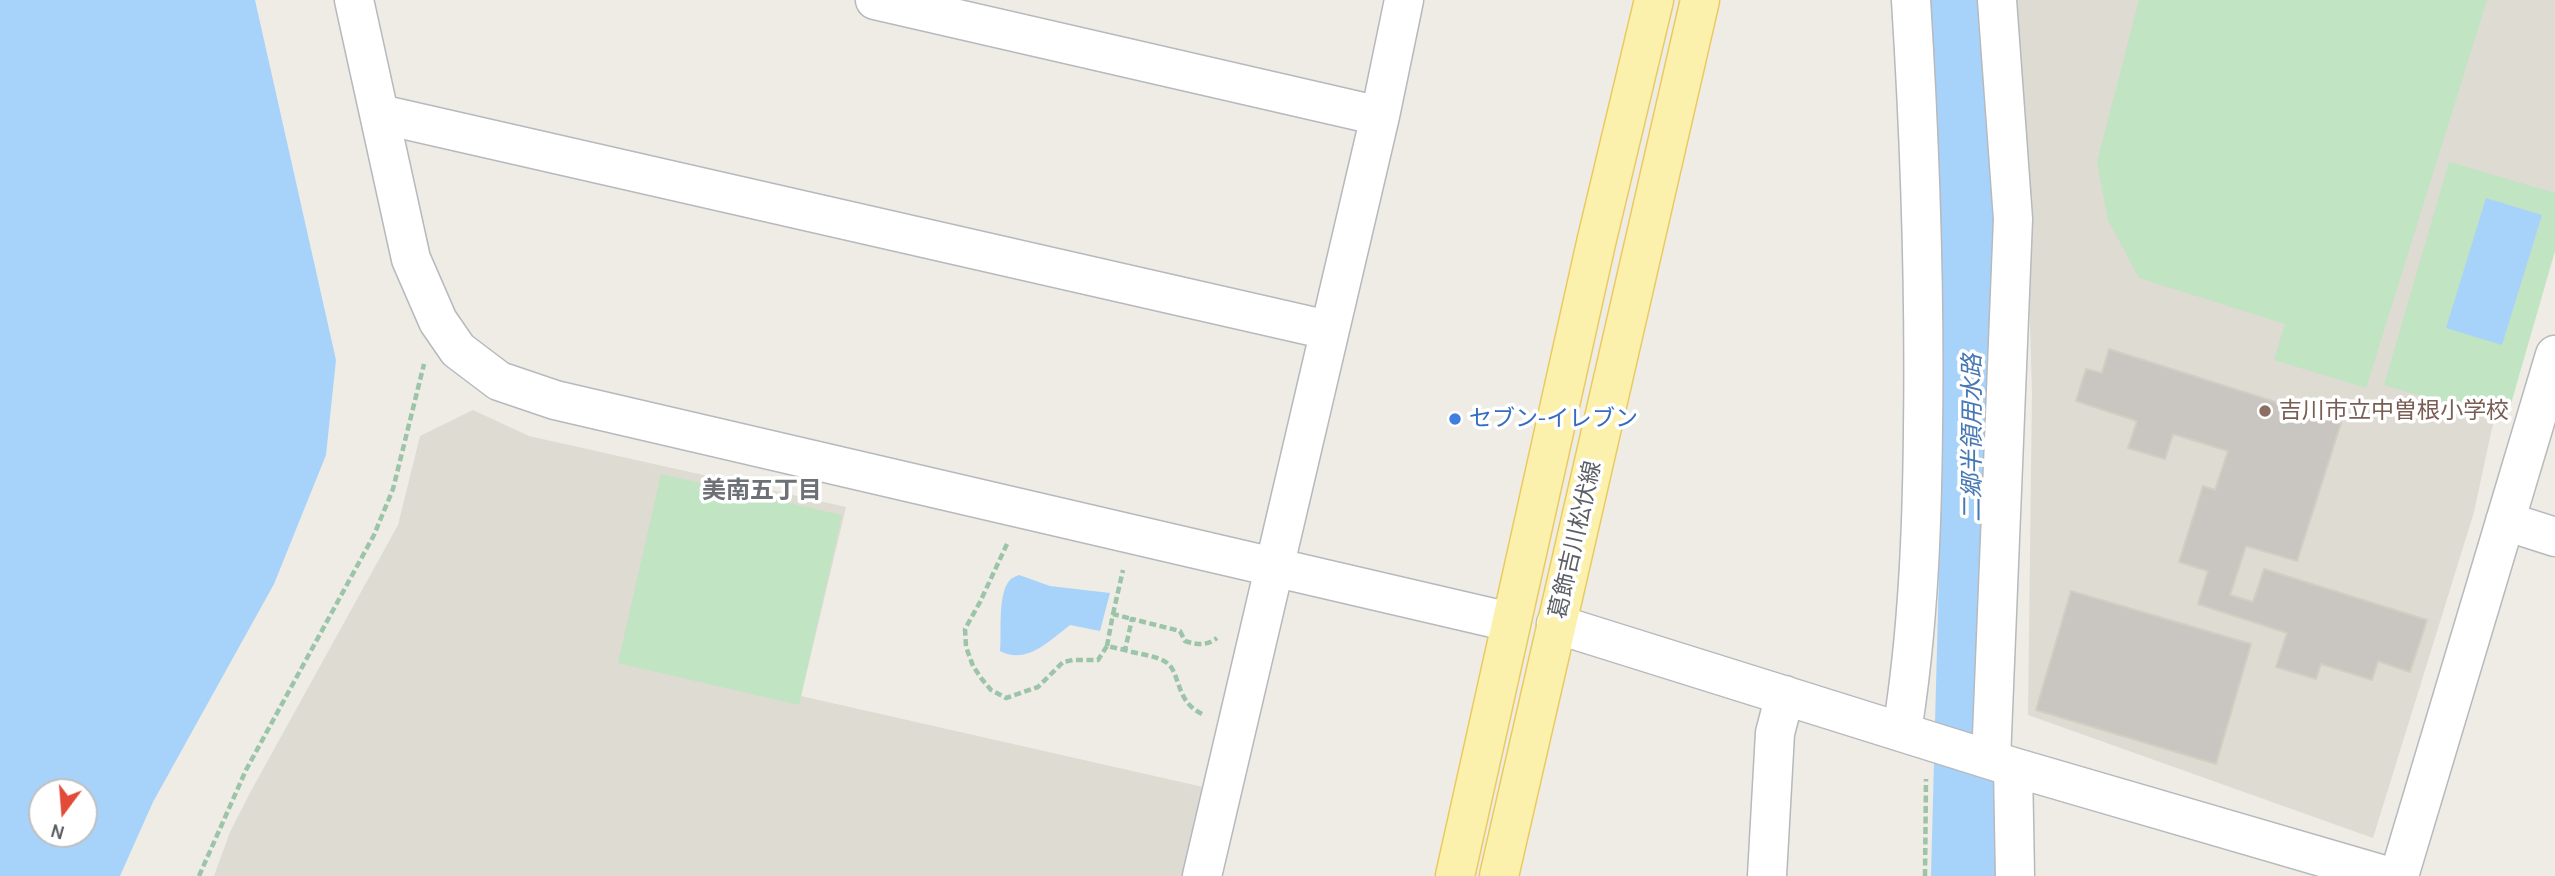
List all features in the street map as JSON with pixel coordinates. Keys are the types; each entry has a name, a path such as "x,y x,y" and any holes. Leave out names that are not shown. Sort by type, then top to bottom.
{"main road":[{"name":"葛飾吉川松伏線","path":"1455,876 1510,622 1654,0"},
{"name":"葛飾吉川松伏線","path":"1499,876 1700,0"}],"street":[{"path":"354,0 411,259 438,321 458,350 499,380 555,400 1510,622"},
{"path":"875,0 1380,116"},
{"path":"1202,876 1272,567 1380,116 1404,0"},
{"path":"1911,0 1925,326 1922,507 1909,688 1915,736"},
{"path":"1997,0 2013,219 2002,763 2015,876"},
{"path":"380,114 1328,330"},
{"path":"2399,876 2555,355"},
{"path":"2505,521 2555,537"},
{"path":"1556,624 2002,763 2387,876"},
{"path":"1766,876 1775,733 1785,695"}],"path":[{"path":"199,876 246,770 374,536 393,489 422,365 428,360"},
{"path":"1011,534 965,629 966,648 972,667 991,690 1006,698 1038,687 1063,663 1073,660 1098,660 1107,646 1125,560"},
{"path":"1113,614 1180,631 1185,641 1198,645 1220,636"},
{"path":"1125,650 1132,619"},
{"path":"1107,646 1166,662 1175,674 1181,696 1191,707 1208,716 1237,723"}],"shaded area":[{"name":"吉川市立中曽根小学校","path":"2016,0 2555,0 2555,248 2492,428 2474,512 2373,838 2028,715 2032,393 2025,153"},
{"path":"473,410 529,436 846,507 801,696 1203,787 1183,876 214,876 230,832 251,791 398,525 420,436"}],"green space":[{"path":"2139,0 2487,0 2366,388 2274,360 2285,324 2139,278 2108,220 2097,162"},
{"path":"2449,162 2555,193 2555,251 2506,421 2384,385"},
{"path":"661,474 842,515 799,705 618,663"}],"water":[{"path":"0,0 255,0 336,360 326,455 274,584 153,802 120,876 0,876"},
{"path":"2486,198 2542,215 2502,345 2446,328"},
{"path":"1019,575 1050,586 1110,593 1100,631 1070,625 1046,644 1028,653 1010,655 1000,651 1003,594 1010,579"}],"building":[{"path":"2109,349 2341,423 2297,561 2246,546 2230,595 2253,602 2264,569 2427,620 2410,672 2378,661 2372,680 2321,664 2316,679 2276,667 2287,633 2198,604 2208,571 2179,562 2203,486 2215,490 2228,451 2173,434 2165,459 2128,448 2137,421 2076,401 2086,369 2102,373"},
{"path":"2071,591 2251,644 2216,764 2036,710"}],"waterway":[{"name":"二郷半領用水路","path":"1959,0 1976,420 1964,876"}],"place":[{"name":"吉川市立中曽根小学校","path":"2265,411"},
{"name":"セブン-イレブン","path":"1455,419"}],"district":[{"name":"美南五丁目","path":"762,491"}]}
